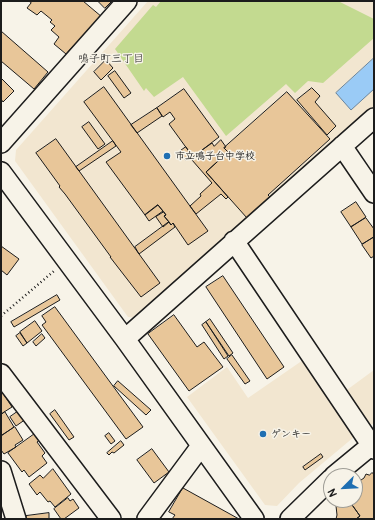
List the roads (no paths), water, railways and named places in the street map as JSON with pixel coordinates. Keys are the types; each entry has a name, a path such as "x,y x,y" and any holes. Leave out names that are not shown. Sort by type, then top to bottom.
{"street":[{"path":"1,143 127,1"},
{"path":"125,339 374,118"},
{"path":"342,146 374,193"},
{"path":"1,172 125,339 254,519"},
{"path":"234,241 373,446 344,468"},
{"path":"1,374 111,519"},
{"path":"147,519 201,446"},
{"path":"1,471 16,519"},
{"path":"290,519 323,487"}],"water":[{"path":"374,58 374,89 351,110 336,93"}],"place":[{"name":"市立鳴子台中学校","path":"167,156"},
{"name":"ゲンキー","path":"263,434"}],"district":[{"name":"鳴子町三丁目","path":"111,59"}]}
